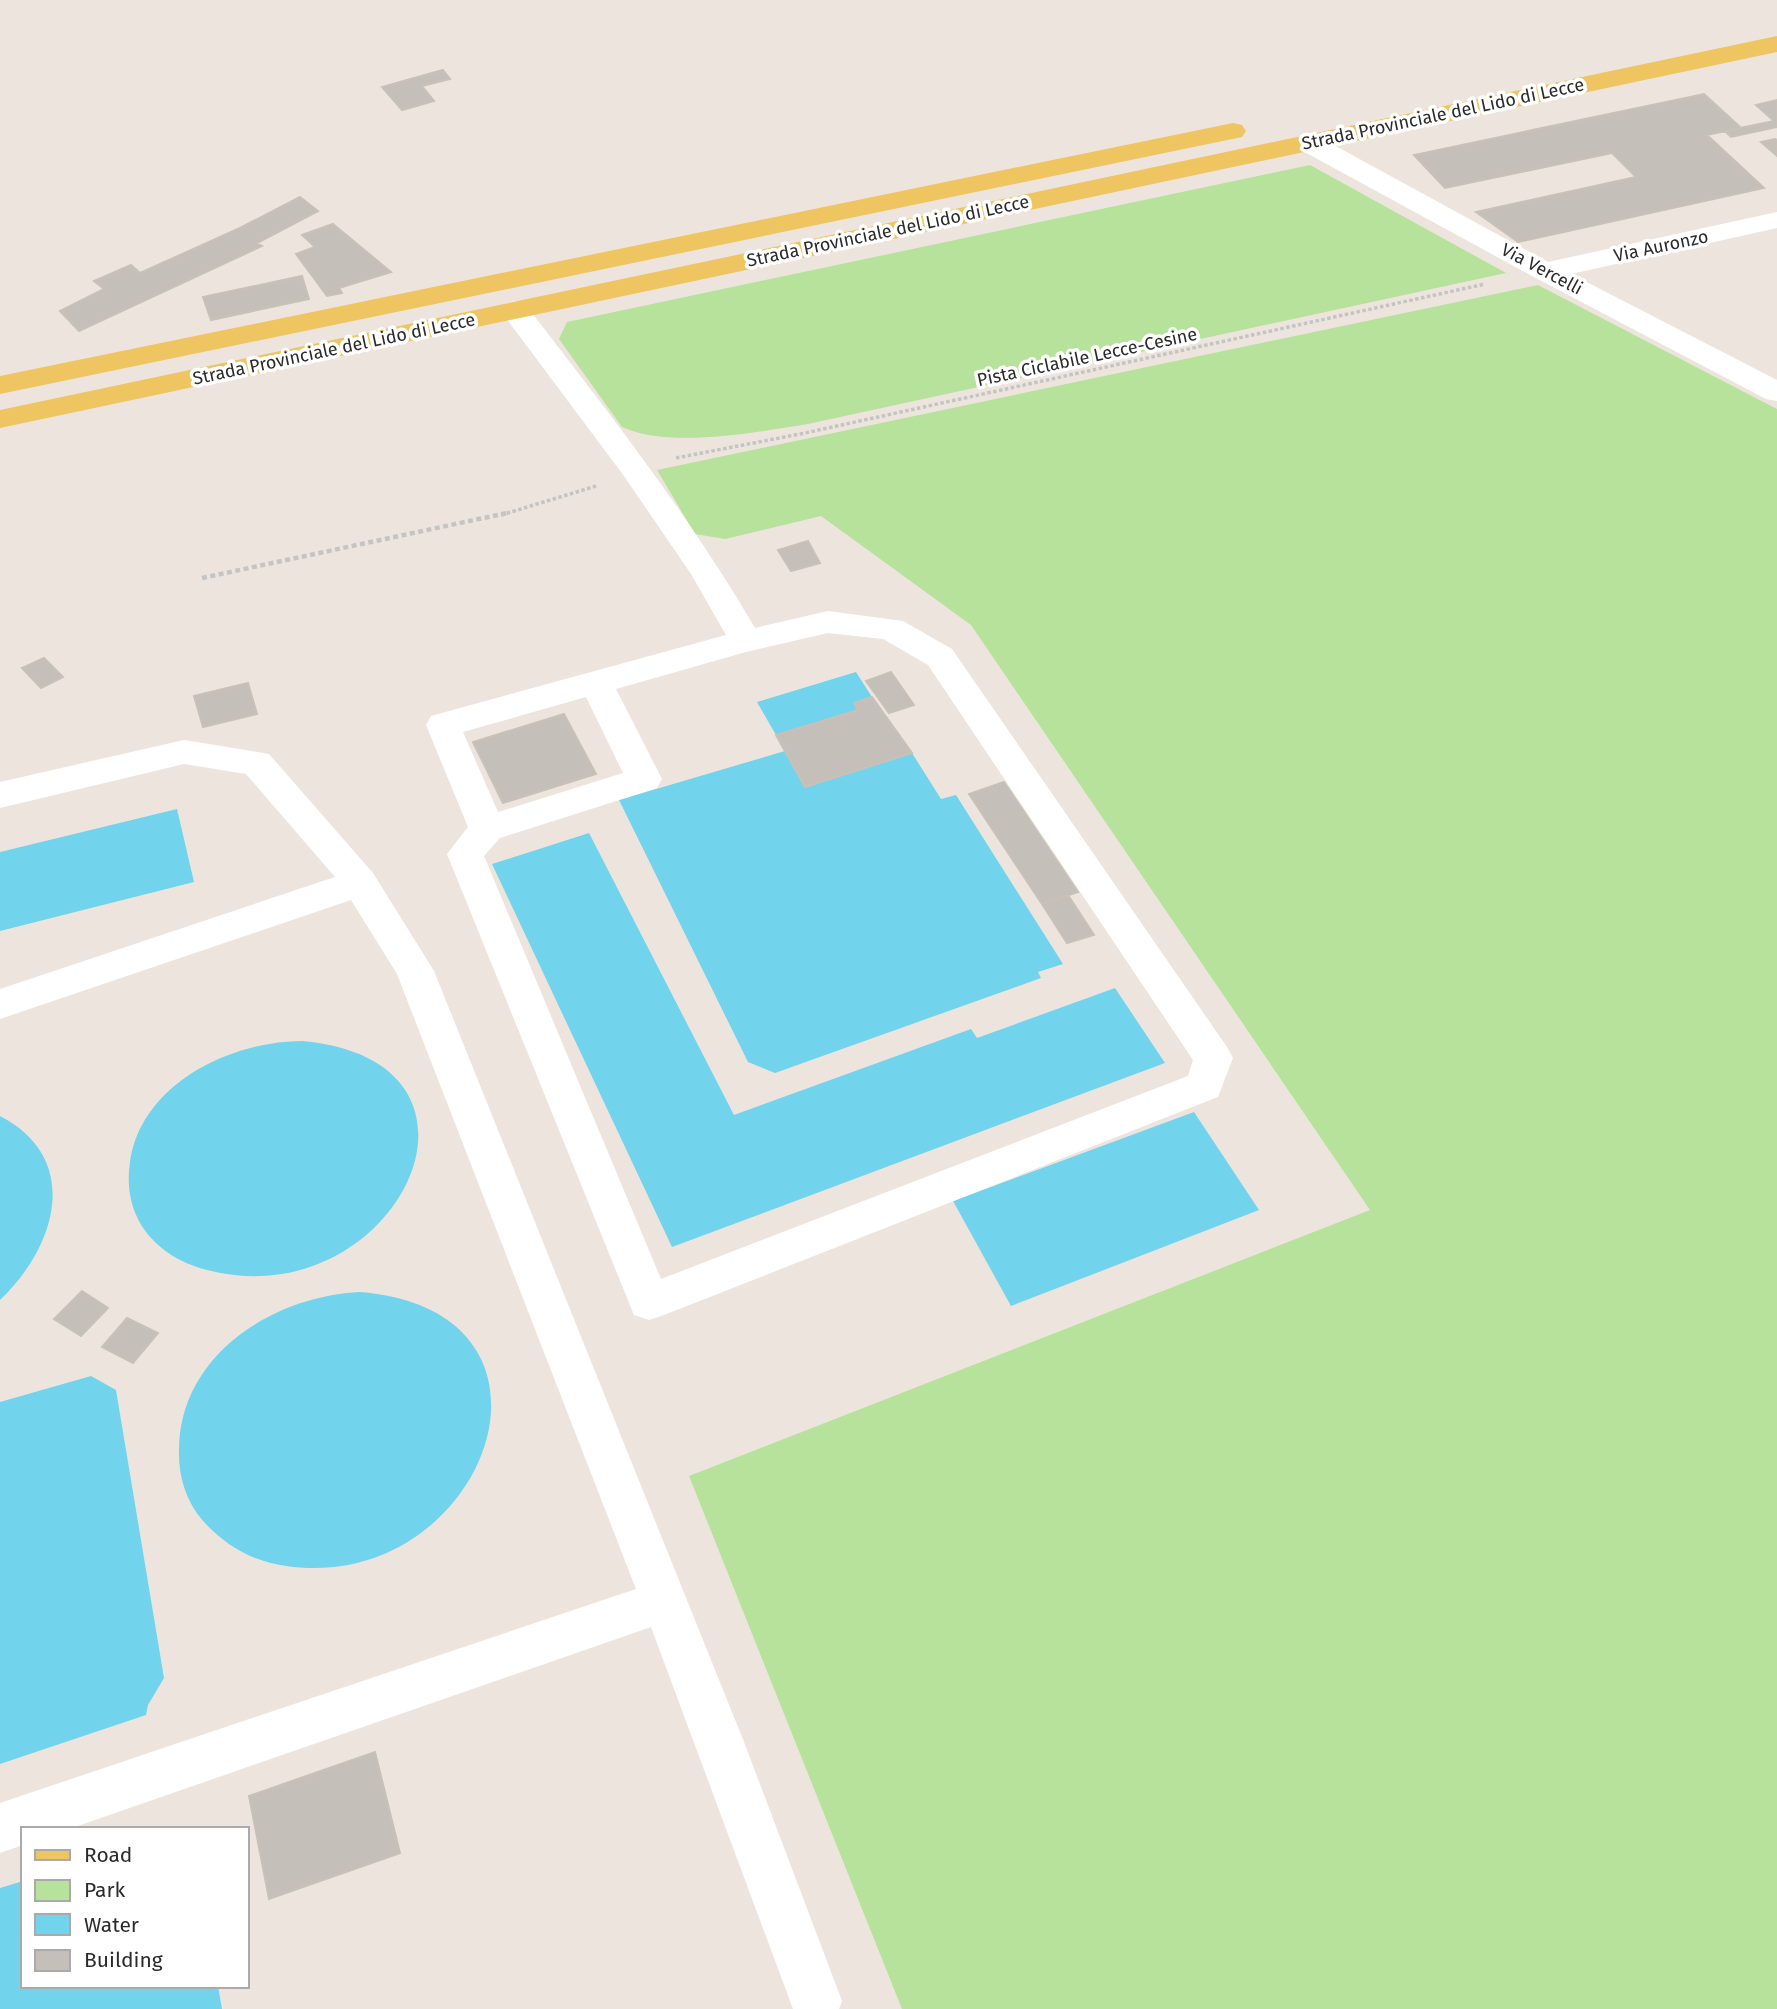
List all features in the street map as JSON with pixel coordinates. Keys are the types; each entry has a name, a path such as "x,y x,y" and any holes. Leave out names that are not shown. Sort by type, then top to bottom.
{"main road":[{"name":"Strada Provinciale del Lido di Lecce","path":"1410,95 1777,19"},
{"name":"Strada Provinciale del Lido di Lecce","path":"0,419 1777,44"},
{"name":"Strada Provinciale del Lido di Lecce","path":"0,385 1259,126"}],"street":[{"name":"Via Vercelli","path":"1309,142 1544,271 1777,392"},
{"name":"Via Auronzo","path":"1544,271 1777,220"},
{"path":"515,310 635,469 705,570 746,641"},
{"path":"487,829 443,724 596,682 746,641 828,622 891,629 940,657 1213,1058 1204,1086 649,1302 465,853 487,829 644,779 596,682"},
{"path":"0,795 184,752 257,763 360,883 415,971 720,1742 816,2001"},
{"path":"0,1004 360,883"},
{"path":"0,1828 664,1601"}],"path":[{"name":"Pista Ciclabile Lecce-Cesine","path":"202,579 230,570 497,516 603,484 660,461 805,433 1544,271"}],"green space":[{"path":"1310,165 1506,273 808,424 714,437 664,437 641,434 622,427 559,339 567,322"},
{"path":"1538,285 1777,409 1777,2009 902,2009 689,1476 1370,1210 971,625 821,516 725,539 695,534 657,470"}],"water":[{"path":"856,672 872,697 854,703 858,710 776,735 757,702"},
{"path":"785,751 805,786 912,753 941,799 956,795 1063,964 1038,972 1041,978 775,1073 748,1062 619,800"},
{"path":"177,809 194,882 0,931 0,852"},
{"path":"589,833 734,1115 971,1029 977,1038 1115,988 1165,1063 672,1247 492,864"},
{"path":"302,1041 366,1057 404,1088 418,1129 411,1173 386,1215 347,1250 295,1271 234,1275 209,1271 175,1257 146,1232 133,1208 129,1190 130,1162 138,1134 152,1110 171,1089 194,1072 219,1059 247,1049"},
{"path":"1194,1112 1259,1210 1011,1306 953,1201"},
{"path":"0,1116 26,1134 43,1155 51,1179 52,1204 46,1230 35,1255 19,1279 0,1300"},
{"path":"360,1292 432,1310 474,1347 491,1395 484,1447 458,1497 414,1538 356,1563 286,1566 252,1557 231,1545 204,1522 192,1506 184,1488 179,1449 184,1415 196,1385 214,1359 238,1336 265,1318 328,1296"},
{"path":"91,1376 116,1390 164,1678 148,1705 146,1715 0,1764 0,1402"},
{"path":"21,1882 21,1988 218,1988 222,2009 0,2009 0,1888"}],"building":[{"path":"443,70 450,79 422,86 434,101 402,110 382,87"},
{"path":"1704,94 1741,128 1707,135 1764,188 1518,242 1476,212 1636,177 1612,153 1445,188 1414,155"},
{"path":"1777,100 1777,127 1731,137 1725,131 1774,121 1756,105"},
{"path":"1777,140 1777,156 1761,142"},
{"path":"300,197 318,211 257,243 262,246 79,331 60,311 104,289 94,281 131,265 140,273 240,228"},
{"path":"333,224 391,272 339,288 342,293 327,296 296,254 315,247 302,235"},
{"path":"302,276 309,299 211,320 203,297"},
{"path":"808,541 820,563 791,571 778,550"},
{"path":"44,658 63,677 41,688 22,668"},
{"path":"891,672 914,705 889,713 866,681"},
{"path":"248,683 257,714 203,727 194,696"},
{"path":"872,697 912,753 805,787 776,735 858,710 854,703"},
{"path":"564,714 596,774 503,803 473,742"},
{"path":"1004,782 1078,892 1042,904 969,794"},
{"path":"1068,895 1094,935 1067,943 1042,904"},
{"path":"82,1291 108,1308 81,1336 54,1319"},
{"path":"127,1318 158,1333 133,1363 102,1347"},
{"path":"375,1752 400,1853 269,1899 249,1796"}]}
